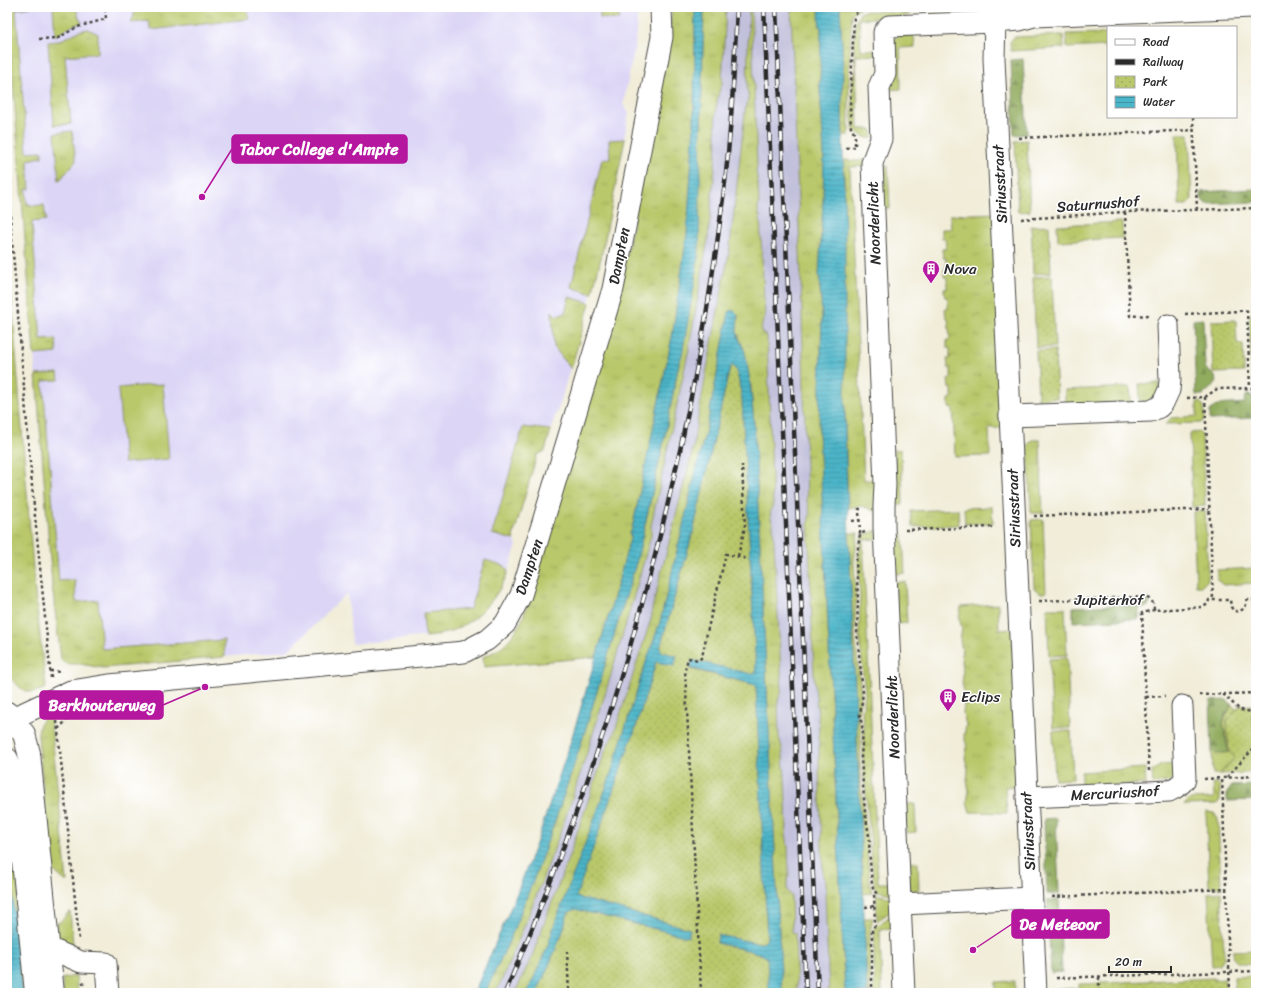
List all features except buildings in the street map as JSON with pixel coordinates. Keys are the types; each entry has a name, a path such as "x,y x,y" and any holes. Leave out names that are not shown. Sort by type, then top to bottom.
{"main road":[{"path":"9,717 24,734 29,752 53,993"},
{"path":"7,759 17,800 36,993"}],"street":[{"name":"Dampten","path":"9,717 71,691 108,685 464,652 488,640 505,624 521,595 613,289 662,37 661,7"},
{"name":"Noorderlicht","path":"904,993 884,529 885,484 872,163 881,139 879,87 885,74 884,32 889,26 924,16 995,22 1020,20 1034,16 1253,7"},
{"name":"Siriusstraat","path":"995,22 994,58 1035,986"},
{"path":"1010,416 1151,411 1159,408 1169,390 1168,320"},
{"name":"Mercuriushof","path":"1027,797 1169,791 1176,788 1182,784 1185,779 1182,706"},
{"path":"901,904 1032,898"},
{"path":"49,948 81,962 106,963 108,993"}],"path":[{"path":"39,39 58,38 77,27 106,19 105,7"},
{"path":"1194,118 1197,210"},
{"path":"998,154 1012,154 1011,138 1194,130"},
{"path":"846,148 853,147"},
{"path":"7,179 32,486 84,993"},
{"name":"Saturnushof","path":"1001,221 1125,212 1256,208"},
{"path":"1125,212 1130,316 1168,320 1256,310"},
{"path":"1247,310 1250,388"},
{"path":"1165,398 1205,397 1217,389 1256,388"},
{"path":"1205,397 1213,600 1230,600 1231,607 1234,611 1240,611 1246,605 1247,600 1256,600"},
{"path":"738,556 745,527 742,465"},
{"path":"872,993 872,932 875,925 874,892 872,885 869,848 870,842 862,777 861,758 863,730 860,715 863,693 857,634 858,598 856,562 860,534 875,528 884,529 1209,509"},
{"path":"852,521 860,520"},
{"path":"701,993 685,670 688,658 699,660 702,657 726,554 748,559"},
{"name":"Jupiterhof","path":"1018,602 1144,596 1148,597 1152,601 1154,610 1203,607 1208,604 1209,600 1213,600"},
{"path":"1150,792 1142,613 1154,610"},
{"path":"1182,706 1181,696 1256,692"},
{"path":"1223,694 1240,710 1252,712"},
{"path":"1227,777 1254,748 1252,712 1256,708"},
{"path":"1230,993 1222,778 1256,776"},
{"path":"1032,898 1226,890"},
{"path":"874,892 892,896 901,904"},
{"path":"865,907 874,906"},
{"path":"567,951 569,993"},
{"path":"1035,986 1099,977 1256,971"},
{"path":"1099,977 1099,993"}],"shaded area":[{"path":"7,7 638,7 635,45 623,105 629,113 599,266 545,451 537,455 513,537 517,545 508,572 501,588 494,598 476,617 465,624 439,635 352,644 347,593 288,651 103,668 101,649 52,585"},
{"path":"704,7 819,7 820,90 824,152 819,276 845,993 782,993 761,574 737,332 695,479 660,622 527,993 485,993 506,948 663,445 701,126"}],"green space":[{"path":"7,7 31,7 16,9 27,152 42,151 42,157 28,160 30,189 26,189 27,204 30,204 31,206 44,205 46,220 32,222 41,340 56,339 57,353 34,355"},
{"path":"53,7 76,7 79,18 82,22 55,36"},
{"path":"136,7 247,7 249,19 150,30 149,21 131,23"},
{"path":"600,7 620,7 619,20 600,18"},
{"path":"672,7 695,7 694,125 687,234 672,337 636,511 631,533 629,534 631,535 625,560 596,657 484,667 483,657 507,642 516,631 523,618 615,314 670,33"},
{"path":"704,7 726,7 722,83 718,97 716,114 717,145 708,239 688,353 651,526 651,536 599,714 565,819 541,885 496,993 485,993 510,939 533,881 581,744 637,560 663,445 679,363 682,355 701,126"},
{"path":"749,7 751,7 756,171 759,201 758,211 760,216 765,317 762,325 762,333 767,336 773,505 770,514 773,524 782,691 778,700 779,737 782,748 785,776 786,832 789,875 787,880 787,890 791,896 792,932 795,933 797,993 782,993 754,425 751,387 744,350 737,332 738,316 729,312 708,421 660,622 609,780 547,948 527,993 515,993 532,956 568,859 606,749 614,734 652,616 652,609 694,444 730,247 746,104 748,101"},
{"path":"791,7 819,7 819,21 821,29 820,90 824,152 819,276 822,312 819,431 845,993 829,993 825,894 826,885 823,876 819,770 819,728 814,676 808,523 809,507 807,501"},
{"path":"840,7 862,7 852,13 849,72 849,135 843,135 843,66"},
{"path":"942,7 1033,7 955,12 948,11"},
{"path":"864,11 911,14 903,17 859,19 861,50 874,50 875,55 856,56 858,129 872,129 873,138 867,138 854,131 852,118 853,74 855,73 854,34 860,13"},
{"path":"88,29 98,34 98,53 65,56 71,124 54,125 48,42 59,41 79,31"},
{"path":"1107,33 1107,46 1067,48 1066,34"},
{"path":"899,35 913,35 915,47 900,48 901,89 886,90 894,39"},
{"path":"1063,35 1064,48 1011,51 1010,42 1014,37"},
{"path":"1023,59 1027,134 1014,135 1011,60"},
{"path":"72,131 76,161 59,181 55,133"},
{"path":"1177,134 1189,134 1192,199 1187,205 1179,205"},
{"path":"625,139 601,258 592,294 571,287 602,159 610,158 609,140"},
{"path":"1027,140 1030,211 1018,212 1015,141"},
{"path":"866,159 866,166 850,167 864,480 880,480 876,512 862,506 848,508 844,387 844,160 858,161"},
{"path":"881,166 888,166 890,208 883,208"},
{"path":"1256,189 1256,202 1206,204 1201,199 1201,192"},
{"path":"995,213 1004,428 989,428 990,456 955,457 953,408 949,408 949,399 952,398 952,388 949,388 948,379 951,379 951,368 948,368 947,359 950,359 950,348 947,348 947,340 950,339 948,318 946,317 945,309 948,309 948,298 945,297 944,289 947,289 947,277 944,277 946,258 943,258 942,249 946,249 945,238 942,238 942,229 951,229 950,215"},
{"path":"1122,222 1123,238 1058,241 1057,225"},
{"path":"1049,225 1051,273 1033,274 1031,226"},
{"path":"7,241 35,593 46,687 42,690 32,692 20,688 7,675"},
{"path":"1052,276 1055,347 1036,348 1033,277"},
{"path":"569,297 590,303 571,369 554,347 552,311 558,316 565,313"},
{"path":"1256,312 1256,378 1252,376 1249,319 1252,313"},
{"path":"1203,319 1205,368 1215,376 1216,383 1203,395 1196,395 1193,320"},
{"path":"1236,320 1237,343 1243,344 1244,372 1213,373 1211,321"},
{"path":"1055,350 1057,398 1038,399 1036,351"},
{"path":"732,365 737,371 742,399 756,672 752,674 690,669 756,685 767,939 763,943 757,943 718,935 717,943 755,952 768,957 769,993 537,993 562,934 568,912 575,909 688,937 690,929 575,897 633,736 656,662 677,656 662,652 660,648 693,532 730,367"},
{"path":"58,373 59,380 43,381 59,581 75,580 76,602 98,600 102,649 224,640 225,657 103,668 80,664 67,664 61,660 52,585 36,375"},
{"path":"1160,383 1157,395 1155,397 1140,402 1139,384"},
{"path":"163,384 169,459 124,463 118,388"},
{"path":"1130,387 1131,402 1065,405 1065,390"},
{"path":"1248,394 1253,396 1253,403 1256,403 1256,418 1210,420 1210,411 1217,405 1245,403 1244,398"},
{"path":"1197,402 1200,402 1204,406 1205,419 1201,423 1165,424 1171,418 1197,416"},
{"path":"523,427 551,430 545,451 537,455 513,537 514,540 492,534"},
{"path":"1199,432 1202,434 1205,506 1192,507 1190,433"},
{"path":"1032,440 1040,440 1043,513 1031,513 1028,445"},
{"path":"894,450 901,450 903,504 892,504 896,481"},
{"path":"992,507 993,523 965,524 964,508"},
{"path":"958,509 959,525 912,527 911,511"},
{"path":"1205,511 1208,580 1202,586 1196,586 1193,512"},
{"path":"1043,519 1046,593 1040,593 1034,588 1031,520"},
{"path":"877,530 877,539 863,540 878,883 893,883 892,894 877,891 874,885 863,758 864,730 862,714 865,694 859,632 860,598 858,561 862,536"},
{"path":"849,533 858,533 854,563 856,597 855,636 861,693 858,715 861,731 860,777 872,893 863,894"},
{"path":"903,534 905,573 895,574 893,535"},
{"path":"485,560 505,566 508,572 495,596 486,607 465,624 439,635 425,637 423,613 470,609"},
{"path":"1256,568 1256,583 1223,585 1217,580 1217,570"},
{"path":"895,582 905,582 907,623 897,624"},
{"path":"1143,598 1148,600 1149,605 1145,608 1139,607 1139,619 1073,622 1073,607 1138,604"},
{"path":"998,604 999,630 1013,629 1020,786 1005,787 1007,813 970,812 967,802 969,791 967,780 968,769 965,758 967,747 964,736 966,725 963,713 965,695 962,684 962,651 960,640 962,629 959,618 961,607"},
{"path":"1047,608 1065,608 1067,655 1049,656"},
{"path":"1067,658 1070,728 1053,728 1049,659"},
{"path":"1227,700 1231,706 1223,723 1229,752 1217,754 1212,750 1210,701"},
{"path":"1230,703 1237,710 1227,721 1235,757 1220,774 1213,774 1212,750 1214,752 1227,748 1223,723 1231,706"},
{"path":"1255,705 1256,763 1247,773 1220,774 1235,757 1229,752 1227,721 1239,706"},
{"path":"48,714 50,715 67,881 65,881 54,871 51,871 38,736 40,724 43,718"},
{"path":"1053,731 1071,731 1073,779 1055,780"},
{"path":"1176,764 1177,772 1171,781 1153,784 1152,771 1161,765"},
{"path":"1145,768 1146,784 1081,787 1081,772"},
{"path":"7,779 30,993 22,993 7,840"},
{"path":"1213,783 1217,783 1220,786 1220,800 1217,804 1184,805 1190,799 1214,798"},
{"path":"1256,785 1256,800 1227,801 1227,793 1232,786"},
{"path":"905,804 915,804 916,832 906,833"},
{"path":"1206,812 1214,813 1218,819 1221,887 1209,887"},
{"path":"1056,818 1059,894 1047,894 1044,819"},
{"path":"908,862 918,862 919,890 909,891"},
{"path":"1221,892 1224,957 1220,965 1212,966 1208,893"},
{"path":"876,894 892,898 893,910 877,921"},
{"path":"1047,900 1059,900 1062,972 1051,973"},
{"path":"69,912 74,955 59,947 56,923 59,923"},
{"path":"893,914 895,928 880,929 882,993 874,993 874,930 878,925"},
{"path":"864,918 873,918 870,932 870,993 867,993"},
{"path":"1256,950 1256,964 1241,964 1234,959 1233,951"},
{"path":"76,976 78,993 63,993 62,979"},
{"path":"1256,976 1256,993 1235,993 1234,977"},
{"path":"1214,978 1214,980 1225,979 1226,993 1057,993 1057,989 1079,988 1079,984"},
{"path":"1015,981 1015,993 996,993 996,982"}],"water":[{"path":"695,7 704,7 699,248 695,281 682,355 679,363 663,445 637,560 581,744 554,824 510,939 485,993 474,993 517,893 537,841 568,750 613,601 631,535 629,532 631,532 636,511 672,337 687,234 694,125"},
{"path":"819,7 840,7 843,66 842,108 845,239 845,435 867,993 845,993 819,431 822,312 819,276 824,152 820,90 821,29 819,21"},
{"path":"732,310 738,317 738,337 745,352 747,361 754,425 782,993 769,993 767,957 755,952 717,943 718,935 757,943 763,943 767,939 756,685 690,668 692,660 752,674 756,672 742,399 737,371 732,365 730,367 693,532 660,648 662,652 677,656 674,666 656,662 633,736 576,897 690,929 688,937 575,909 568,913 562,934 537,993 527,993 547,948 609,780 660,622 708,421 729,312"},
{"path":"7,840 22,993 7,993"}],"railway":[{"path":"505,993 544,898 580,803 612,705 641,607 667,508 689,408 707,307 722,206 730,131 737,7"},
{"path":"764,7 806,993"},
{"path":"776,7 818,993"}],"place":[{"name":"Tabor College d'Ampte","path":"202,197"},
{"name":"Nova","path":"931,284"},
{"name":"Berkhouterweg","path":"205,687"},
{"name":"Eclips","path":"948,712"},
{"name":"De Meteoor","path":"973,950"}]}
